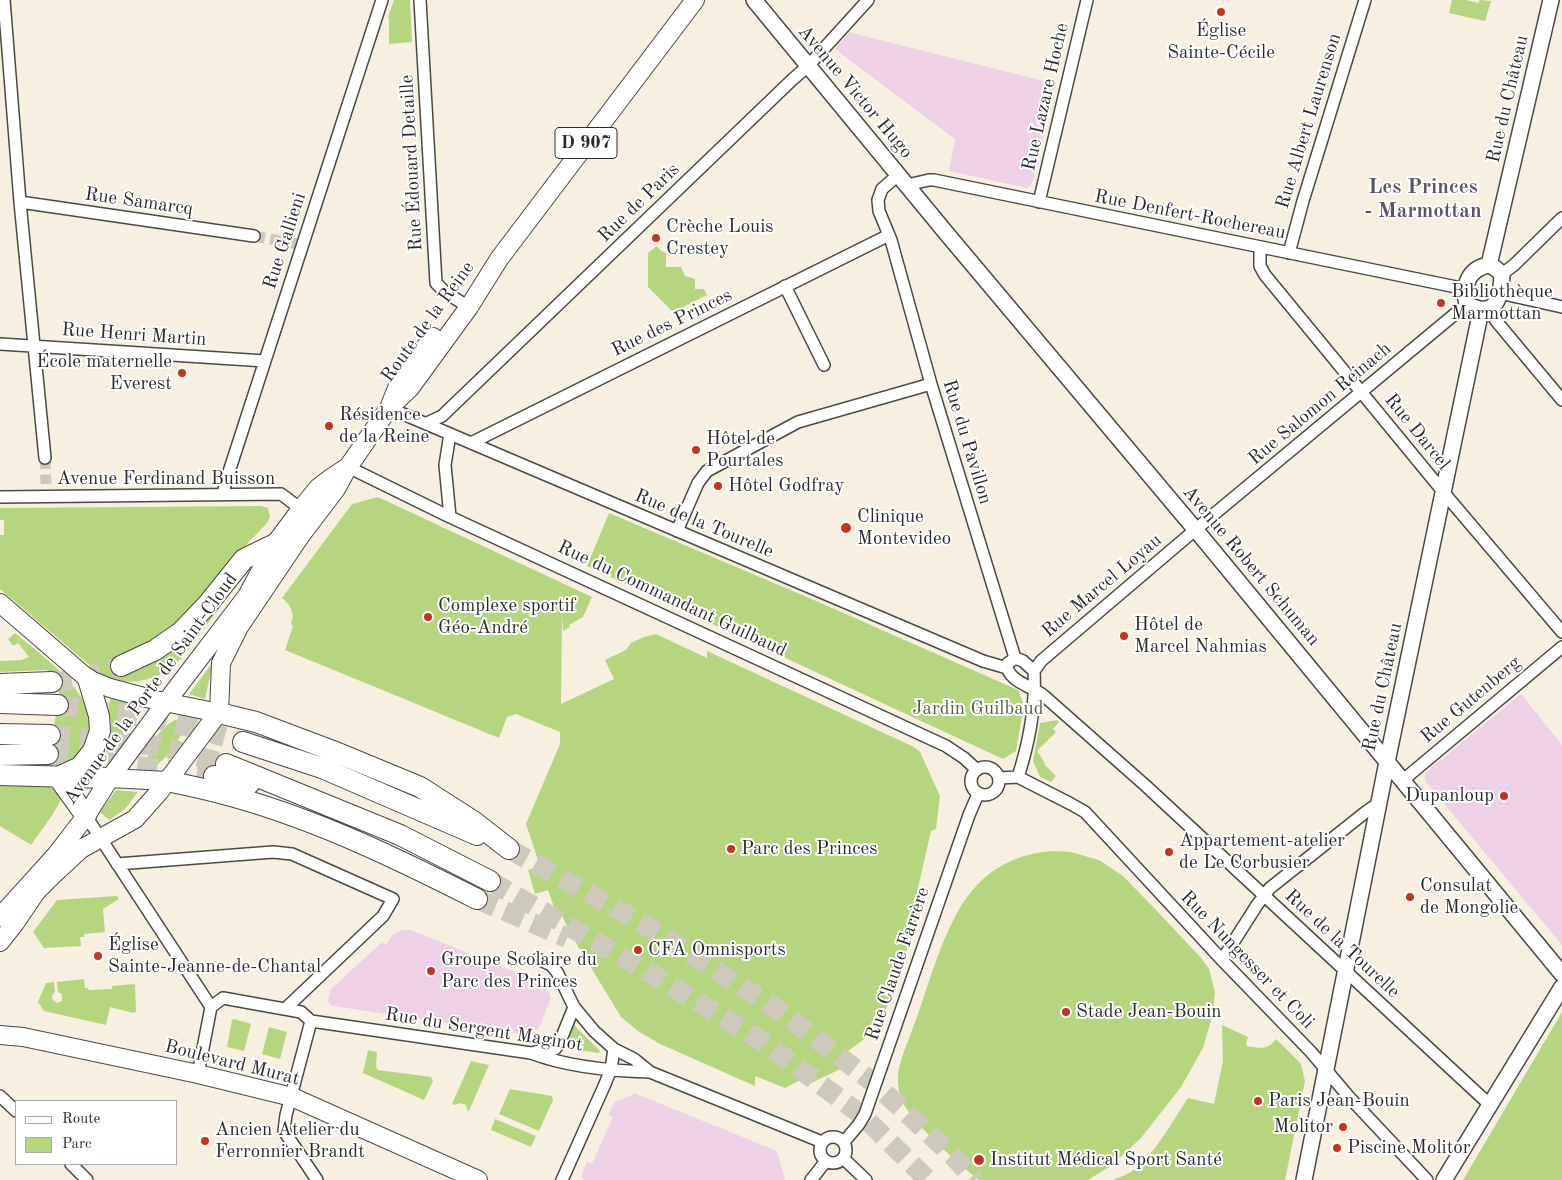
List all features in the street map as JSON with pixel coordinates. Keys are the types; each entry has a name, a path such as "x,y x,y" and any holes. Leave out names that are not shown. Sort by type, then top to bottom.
{"highway":[{"path":"121,666 155,650 181,632 244,559 275,544"},
{"path":"58,777 80,767 93,751 100,731 99,716 88,679"},
{"path":"0,684 52,682"},
{"path":"0,703 58,704"},
{"path":"219,712 256,722 333,751 420,788 473,821 509,849 322,768 243,742"},
{"path":"0,734 49,745 0,755"},
{"path":"220,770 311,798 400,835 490,881"},
{"path":"0,775 110,778"},
{"path":"58,777 86,816"},
{"path":"167,781 238,798 301,819 391,856 477,900"}],"main road":[{"name":"Route de la Reine","path":"348,467 390,408 410,388 465,304 695,0"},
{"name":"Avenue de la Porte de Saint-Cloud","path":"0,917 56,855 86,816 110,778 166,701 247,596 275,544 300,509 324,483 348,467"},
{"name":"Avenue de la Porte de Saint-Cloud","path":"219,712 221,663 239,627 301,536 336,489 348,467"},
{"path":"0,603 88,679 127,693 154,700 219,712 167,781 135,819 82,849 36,892 0,942"},
{"path":"110,778 167,781"},
{"name":"Boulevard Murat","path":"0,1023 23,1037"},
{"name":"Boulevard Murat","path":"0,1035 23,1037 198,1074 292,1097 478,1180"}],"street":[{"path":"4,0 20,202 45,458"},
{"name":"Rue Gallieni","path":"224,494 226,481 382,0"},
{"name":"Rue Édouard Detaille","path":"420,0 436,283 442,291 465,304"},
{"name":"Avenue Victor Hugo","path":"754,0 903,180"},
{"name":"Rue de Paris","path":"427,423 442,416 808,66 868,0"},
{"name":"Rue Lazare Hoche","path":"1039,202 1087,0"},
{"name":"Rue Albert Laurenson","path":"1289,253 1303,201 1365,0"},
{"name":"Rue du Château","path":"1489,265 1551,0"},
{"name":"Rue Denfert-Rochereau","path":"903,180 929,180 1289,253 1476,303"},
{"name":"Rue du Pavillon","path":"903,180 882,189 878,200 879,212 890,235 931,384 1015,658"},
{"name":"Avenue Robert Schuman","path":"903,180 1562,974"},
{"name":"Rue Samarcq","path":"20,202 254,236"},
{"path":"1476,303 1494,306 1499,293 1502,274 1562,218"},
{"name":"Rue des Princes","path":"471,442 890,235"},
{"name":"Rue Darcel","path":"1260,248 1260,266 1265,275 1443,492 1562,632"},
{"path":"1502,274 1489,265 1479,266 1474,270 1469,277 1476,303 1497,322 1562,400"},
{"path":"785,286 824,365"},
{"path":"1499,293 1562,307"},
{"name":"Rue du Château","path":"1304,1180 1443,492 1476,303"},
{"name":"Rue Salomon Reinach","path":"1195,530 1362,392 1476,303"},
{"name":"Rue Henri Martin","path":"0,344 265,361"},
{"path":"677,531 698,483 707,471 798,422 931,384"},
{"name":"Rue de la Tourelle","path":"390,408 983,661 1007,668 1012,677 1035,689 1146,786 1347,970 1353,978 1490,1105"},
{"path":"450,434 445,465 450,516"},
{"name":"Rue du Commandant Guilbaud","path":"348,467 946,746 964,758 977,770 990,768 994,770 999,778"},
{"path":"46,484 46,496"},
{"name":"Avenue Ferdinand Buisson","path":"0,497 281,494 300,509"},
{"path":"300,509 304,516 301,536"},
{"name":"Rue Marcel Loyau","path":"1034,671 1042,661 1195,530"},
{"name":"Rue Gutenberg","path":"1402,780 1562,647"},
{"path":"1007,668 1007,664 1015,658 1034,671 1034,711 1018,777"},
{"path":"977,770 971,782 978,794 992,794 998,787 999,778"},
{"name":"Rue Nungesser et Coli","path":"999,778 1018,777 1085,812 1222,960 1311,1052 1326,1071 1427,1180"},
{"name":"Rue Claude Farrère","path":"844,1142 865,1114 978,794"},
{"path":"1222,960 1270,888 1379,803"},
{"path":"86,816 211,1008 198,1074"},
{"path":"117,864 274,852 292,854 393,900 383,916 285,1009"},
{"path":"538,959 551,965 557,972 574,1008 583,1020 614,1049 634,1059 650,1072 822,1142"},
{"path":"1444,1180 1562,987"},
{"name":"Rue du Sergent Maginot","path":"211,1008 223,998 301,1012 311,1021 531,1053 548,1059 611,1069 650,1072"},
{"path":"531,1053 555,1049 559,1044 574,1008"},
{"path":"311,1021 286,1115 284,1131 317,1180"},
{"path":"562,1180 611,1069 614,1049"},
{"path":"0,1096 15,1110"},
{"path":"833,1136 844,1142 846,1152 844,1158 837,1162 826,1161 821,1154 820,1146 822,1142 833,1136"},
{"path":"844,1158 866,1180"},
{"path":"811,1180 826,1161"},
{"path":"72,1165 87,1180"}],"shaded area":[{"path":"850,31 1056,84 1041,147 1037,146 1032,171 1035,172 1032,184 1027,188 949,171 955,139 835,49"},
{"path":"1521,694 1562,745 1562,945 1425,781 1425,773"},
{"name":"Groupe Scolaire du Parc des Princes","path":"402,930 411,930 546,985 551,998 539,1028 527,1035 333,1006 330,1004 328,1001 330,990 381,943 387,944 393,934"},
{"path":"634,1093 777,1151 785,1180 584,1180 581,1177 587,1162 592,1164 613,1117 608,1115 615,1101"}],"green space":[{"path":"394,0 410,0 412,42 389,44 388,17"},
{"path":"1452,0 1466,0 1478,3 1480,0 1491,1 1485,21 1449,13"},
{"path":"657,246 666,253 666,267 681,267 685,276 695,279 695,289 704,289 707,295 673,312 648,287 648,253"},
{"name":"Parc des Princes","path":"378,497 592,597 583,617 563,631 562,616 561,704 614,679 605,660 626,650 631,643 656,634 707,658 707,651 914,747 920,752 940,796 936,829 931,831 918,888 919,916 883,1017 879,1013 874,1017 867,1037 848,1051 853,1063 809,1084 806,1077 785,1088 755,1076 755,1086 660,1044 638,1031 621,1017 570,933 560,911 556,913 548,890 535,894 528,870 540,866 526,824 560,744 560,732 516,714 507,717 499,738 285,650 293,626 291,624 293,616 290,606 282,598 352,504"},
{"path":"261,506 268,508 270,517 267,523 247,544 204,600 122,671 248,567 248,570 182,658 173,666 154,677 133,682 111,679 100,674 0,589 0,535 4,535 4,520 0,520 0,508"},
{"name":"Jardin Guilbaud","path":"609,513 814,600 1018,690 1024,705 1016,751 1003,759 587,566"},
{"path":"15,633 57,668 71,683 82,699 89,715 90,731 83,748 66,762 46,765 60,695 47,670 0,672 0,661 21,660 29,657 18,643 13,646 8,639"},
{"path":"213,662 205,699 189,694"},
{"path":"112,697 138,707 140,711 109,753 106,752 111,734 109,704"},
{"path":"181,719 184,723 178,741 159,763 155,766 149,764 149,751 156,737 172,721"},
{"path":"1057,720 1059,722 1053,729 1056,732 1037,751 1044,764 1056,776 1051,782 1040,777 1033,761 1040,723"},
{"path":"0,783 47,786 56,790 62,798 31,845 0,826"},
{"path":"116,790 138,792 125,809 109,820 100,812"},
{"name":"Stade Jean-Bouin","path":"1053,851 1071,852 1099,860 1123,876 1157,911 1209,969 1215,992 1212,1017 1203,1048 1181,1087 1141,1138 1112,1165 1088,1180 979,1180 922,1128 904,1105 898,1082 899,1068 940,950 950,926 967,897 989,874 1005,864 1023,856"},
{"path":"117,896 119,899 103,909 105,932 84,934 84,937 80,937 81,946 44,948 33,932 57,900"},
{"path":"84,979 85,988 89,990 112,989 112,986 135,984 136,1012 133,1013 110,1007 106,1025 44,1011 38,1002 46,983 54,982 55,992 52,999 57,1003 62,1001 62,994 58,992 57,982"},
{"path":"1562,1012 1562,1180 1463,1180 1558,1019"},
{"path":"232,1020 251,1024 244,1051 227,1047"},
{"path":"573,1024 600,1051 599,1053 567,1048 566,1039"},
{"name":"Paris Jean-Bouin","path":"1222,1025 1248,1037 1247,1046 1266,1047 1276,1039 1301,1064 1305,1081 1285,1180 1113,1180 1131,1172 1147,1157 1188,1098 1214,1104 1223,1061"},
{"path":"269,1027 287,1032 280,1059 262,1054"},
{"path":"368,1050 377,1052 376,1067 378,1070 431,1077 433,1081 424,1100 363,1073"},
{"path":"471,1061 489,1065 469,1111 466,1105 460,1103 452,1104"},
{"path":"510,1089 552,1096 553,1100 539,1131 499,1114"},
{"path":"495,1119 536,1136 531,1147 491,1130"}],"tunnel":[{"path":"254,236 303,245"},
{"path":"45,458 46,484"},
{"path":"52,682 78,680 121,666"},
{"path":"58,705 163,720 243,742"},
{"path":"50,735 159,746 226,764"},
{"path":"48,754 214,776"},
{"path":"509,849 642,923 783,1013 875,1084 954,1157 975,1180"},
{"path":"490,881 648,972 762,1041 863,1116 928,1180"},
{"path":"477,899 567,938"}],"place":[{"name":"Église Sainte-Cécile","path":"1221,12"},
{"name":"Crèche Louis Crestey","path":"656,238"},
{"name":"Bibliothèque Marmottan","path":"1441,303"},
{"name":"École maternelle Everest","path":"182,373"},
{"name":"Résidence de la Reine","path":"329,426"},
{"name":"Hôtel de Pourtales","path":"696,450"},
{"name":"Hôtel Godfray","path":"718,486"},
{"name":"Clinique Montevideo","path":"846,528"},
{"name":"Complexe sportif Géo-André","path":"428,617"},
{"name":"Hôtel de Marcel Nahmias","path":"1124,636"},
{"name":"Dupanloup","path":"1504,796"},
{"name":"Parc des Princes","path":"731,849"},
{"name":"Appartement-atelier de Le Corbusier","path":"1169,852"},
{"name":"Consulat de Mongolie","path":"1410,897"},
{"name":"CFA Omnisports","path":"638,950"},
{"name":"Église Sainte-Jeanne-de-Chantal","path":"98,956"},
{"name":"Groupe Scolaire du Parc des Princes","path":"431,971"},
{"name":"Stade Jean-Bouin","path":"1066,1012"},
{"name":"Paris Jean-Bouin","path":"1258,1101"},
{"name":"Molitor","path":"1343,1127"},
{"name":"Ancien Atelier du Ferronnier Brandt","path":"205,1141"},
{"name":"Piscine Molitor","path":"1337,1148"},
{"name":"Institut Médical Sport Santé","path":"979,1160"}],"district":[{"name":"Les Princes - Marmottan","path":"1423,199"}]}
